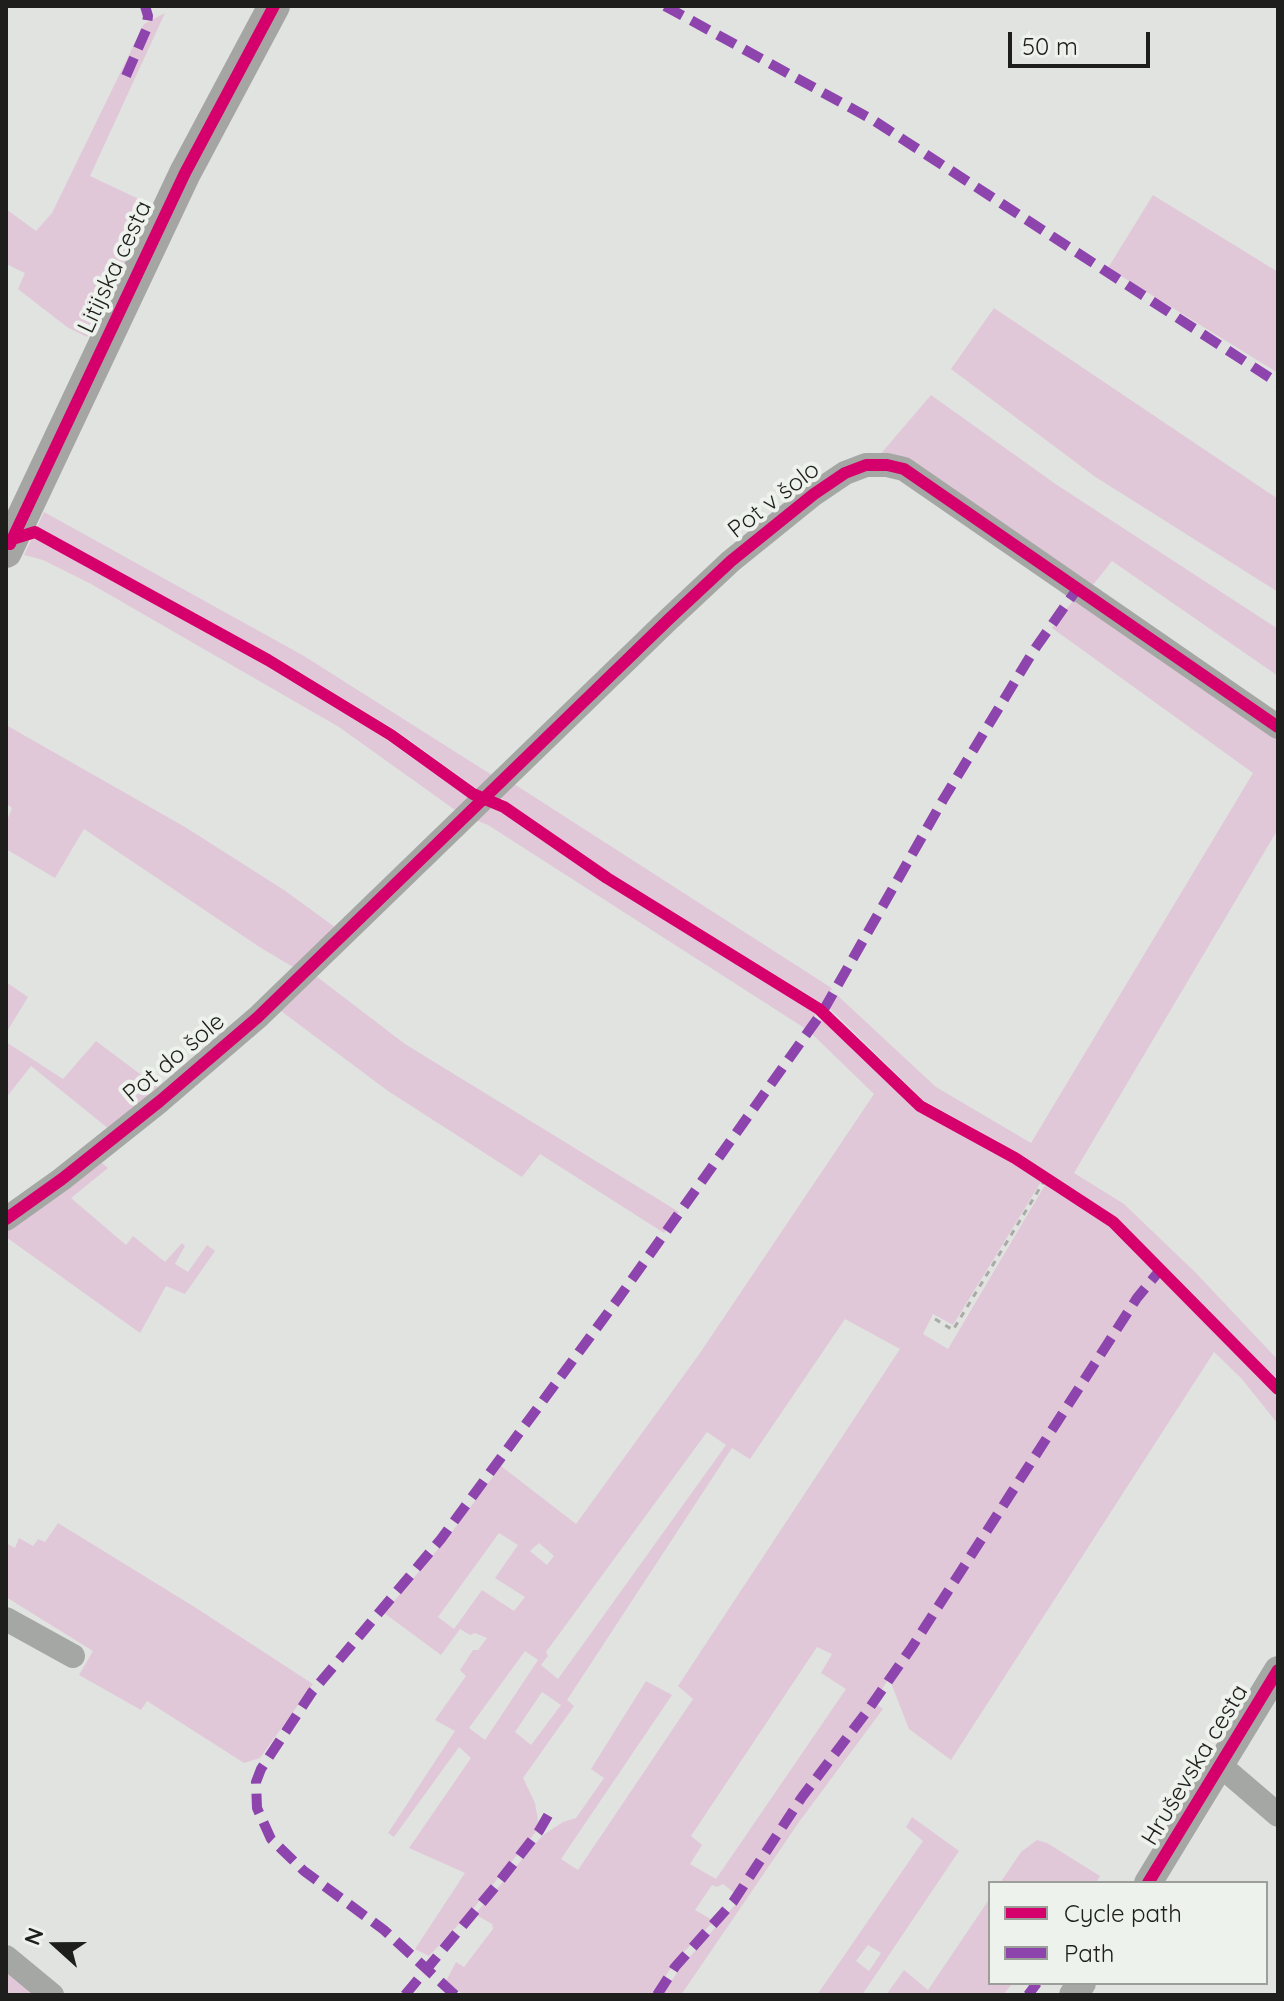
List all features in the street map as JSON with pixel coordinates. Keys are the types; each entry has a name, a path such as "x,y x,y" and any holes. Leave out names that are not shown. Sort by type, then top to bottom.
{"main road":[{"name":"Litijska cesta","path":"6,552 185,173 274,6"}],"street":[{"name":"Pot v šolo","path":"359,918 731,561 814,494 845,473 866,465 904,469 926,482 1130,627 1278,727"},
{"name":"Pot do šole","path":"6,1219 161,1100 258,1017 359,918"},
{"path":"6,1619 73,1656"},
{"name":"Hruševska cesta","path":"1149,1881 1278,1670"},
{"path":"1221,1766 1278,1815"},
{"path":"6,1957 52,1995"}],"path":[{"path":"35,532 268,660 391,735 473,794 504,807 607,878 819,1009 920,1106 1015,1158 1113,1222 1278,1389"},
{"path":"935,1319 953,1330 1046,1178"}],"shaded area":[{"path":"165,13 90,176 143,201 132,224 144,230 87,337 67,327 18,289 25,273 6,264 6,209 36,231 52,213 144,24"},
{"path":"1153,195 1278,272 1278,373 1108,268"},
{"path":"994,308 1278,499 1278,592 1094,476 951,369"},
{"path":"931,395 1057,485 1278,629 1278,676 1112,561 1089,590 878,457"},
{"path":"44,512 304,656 495,777 477,789 397,731 270,654 37,527"},
{"path":"34,538 266,666 384,738 469,798 462,815 339,727 91,584 43,560 24,555"},
{"path":"1076,597 1278,735 1278,829 1074,1173 1124,1204 1196,1273 1278,1360 1278,1380 1118,1219 1019,1153 923,1100 829,1008 837,995 936,1087 1031,1143 1253,773 1052,628"},
{"path":"6,725 185,827 284,890 339,930 300,971 84,829 55,878 6,849 6,823 12,808 6,803"},
{"path":"511,782 830,987 832,989 823,1004 610,873 497,795"},
{"path":"489,807 604,883 816,1014 806,1029 488,825 473,819"},
{"path":"312,973 405,1044 679,1212 664,1233 540,1154 522,1177 388,1091 277,1008"},
{"path":"6,982 28,997 6,1033"},
{"path":"822,1018 917,1111 1011,1162 1041,1182 953,1325 933,1314 923,1334 948,1349 1045,1185 1107,1225 1270,1388 1278,1400 1278,1424 1241,1378 1214,1352 951,1760 909,1729 889,1678 874,1702 883,1709 799,1822 681,1995 662,1995 681,1967 741,1898 723,1884 717,1887 712,1885 695,1910 714,1921 677,1959 653,1995 464,1995 446,1981 456,1962 464,1967 493,1929 492,1924 478,1916 477,1912 543,1835 576,1818 604,1778 591,1769 646,1681 672,1695 561,1859 578,1870 693,1699 678,1686 900,1349 845,1319 750,1459 732,1448 567,1700 574,1706 523,1778 535,1803 538,1820 535,1833 472,1910 429,1956 415,1949 465,1873 409,1848 471,1758 459,1747 394,1837 388,1833 455,1731 435,1720 466,1676 460,1670 473,1650 478,1650 487,1638 475,1633 470,1635 460,1629 441,1655 384,1613 448,1537 501,1466 576,1524 700,1353 874,1094 811,1033","holes":["707,1432 726,1445 558,1679 541,1665 548,1656 546,1652","499,1533 518,1545 495,1578 525,1597 514,1611 482,1590 454,1629 438,1617","539,1543 554,1556 547,1565 530,1551","817,1647 832,1654 821,1673 846,1689 716,1879 690,1864 702,1845 691,1836","525,1651 538,1660 485,1740 469,1728","542,1692 561,1705 531,1745 515,1732"]},
{"path":"96,1041 168,1095 120,1138 31,1066 6,1098 6,1042 63,1079"},
{"path":"102,1163 108,1168 71,1198 126,1245 133,1236 165,1262 182,1243 185,1246 175,1264 188,1272 207,1245 215,1251 185,1294 166,1286 140,1333 6,1237 6,1231"},
{"path":"58,1523 313,1684 260,1758 244,1763 147,1701 141,1710 79,1675 93,1651 6,1597 6,1543 15,1548 19,1538 33,1546 38,1539 45,1542"},
{"path":"912,1817 959,1851 862,1995 817,1995 923,1841 906,1827","holes":["868,1945 881,1953 869,1971 856,1961"]},
{"path":"1037,1840 1047,1843 1100,1876 1097,1881 1001,1881 1021,1852"},
{"path":"988,1901 988,1985 1011,1985 1003,1995 886,1995 904,1970 928,1990"},
{"path":"6,1966 41,1995 6,1995"}],"marked path":[{"path":"126,76 146,30 148,16 145,6"},
{"path":"665,6 873,120 1278,383"},
{"path":"455,1995 384,1930 304,1871 271,1839 257,1808 256,1782 261,1769 312,1692 441,1539 618,1299 823,1011 943,800 1034,650 1077,589"},
{"path":"657,1995 675,1967 733,1902 802,1797 912,1647 1137,1298 1160,1270"},
{"path":"405,1995 495,1887 550,1812"},
{"path":"1028,1995 1036,1985"}],"cycle path":[{"path":"10,544 185,173 274,6"},
{"path":"6,1219 160,1101 258,1017 731,561 845,473 866,465 904,469 1278,727"},
{"path":"6,541 35,532 268,660 391,735 473,794 504,807 607,878 819,1009 920,1106 1015,1158 1113,1222 1278,1389"},
{"path":"1149,1881 1278,1670"}]}
